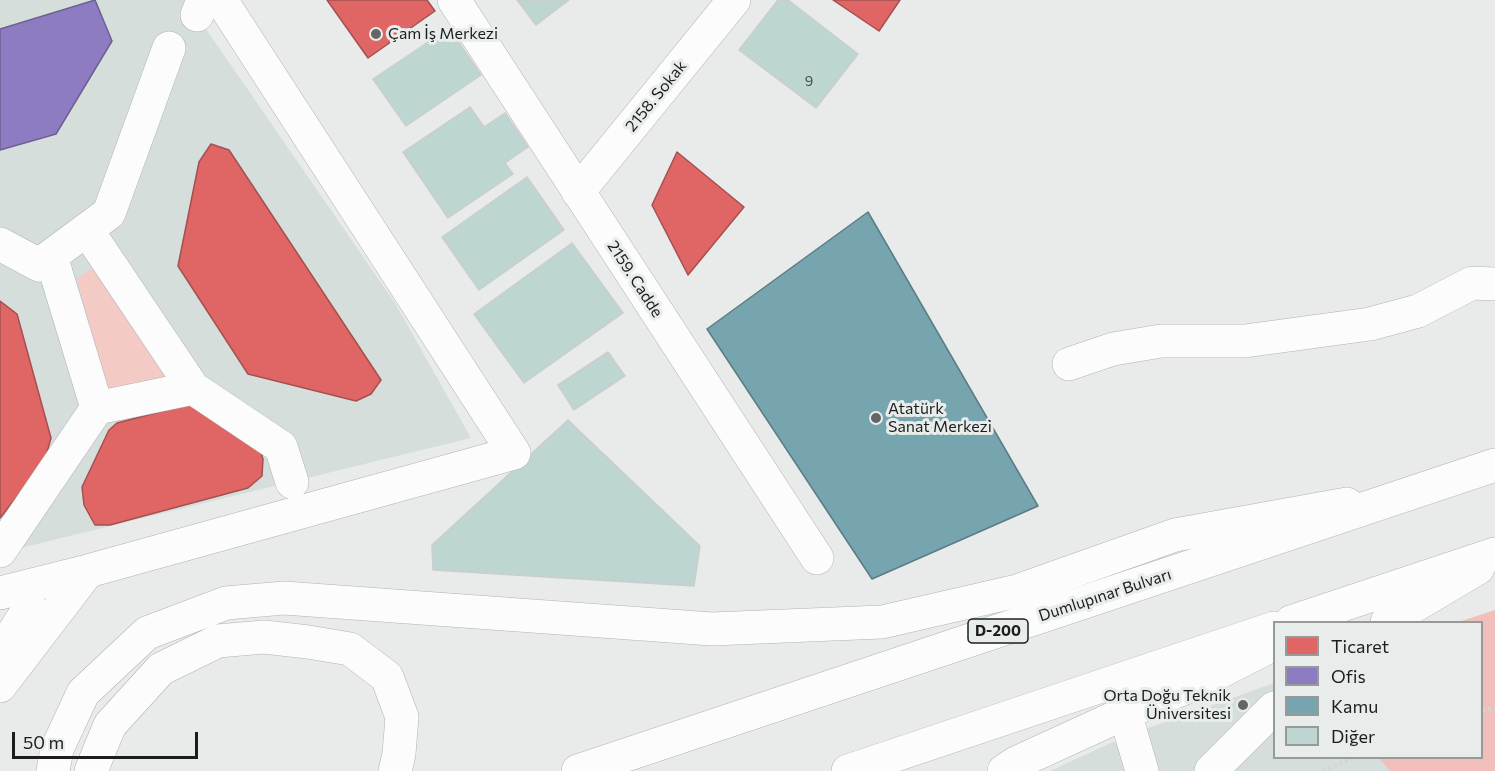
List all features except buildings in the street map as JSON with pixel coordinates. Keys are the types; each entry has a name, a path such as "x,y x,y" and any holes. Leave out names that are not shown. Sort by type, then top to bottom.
{"main road":[{"name":"2159. Cadde","path":"454,0 817,558"},
{"name":"2158. Sokak","path":"579,192 734,0"},
{"path":"0,593 88,571 514,453 207,5"},
{"path":"0,244 39,265 109,213 169,48"},
{"path":"87,230 193,388 281,447 292,482"},
{"path":"51,256 97,408"},
{"path":"1070,364 1113,349 1161,340 1245,341 1370,324 1418,310 1472,283 1495,284"},
{"path":"0,551 97,408 193,388"},
{"name":"Dumlupınar Bulvarı","path":"578,771 1495,465"},
{"path":"53,771 57,749 83,693 147,633 226,603 284,598 712,629 882,622 1017,591 1175,535 1417,491"},
{"path":"1294,621 1495,556"},
{"path":"1389,621 1495,556"},
{"path":"0,686 88,571"},
{"path":"1318,621 1365,597"},
{"path":"0,617 30,607 0,654"},
{"path":"848,771 1273,629"},
{"path":"91,771 110,725 161,669 218,642 264,637 350,649 387,677 402,717 395,771"},
{"path":"1004,771 1125,713 1206,679 1273,645"},
{"path":"1211,771 1273,710"},
{"path":"1125,713 1142,771"}],"path":[{"path":"1323,771 1351,759"}],"shaded area":[{"path":"0,0 186,0 395,303 471,438 0,553"},
{"path":"97,265 168,381 106,393 77,278"},
{"name":"Orta Doğu Teknik Üniversitesi","path":"1495,610 1495,771 1050,771 1113,742 1135,747 1148,728 1273,683 1273,759 1483,759 1483,621 1462,621"},
{"path":"1495,610 1495,771 1390,771 1380,759 1483,759 1483,621 1462,621"}],"place":[{"name":"Çam İş Merkezi","path":"376,34"},
{"name":"Atatürk Sanat Merkezi","path":"876,418"},
{"name":"Orta Doğu Teknik Üniversitesi","path":"1243,705"}]}
